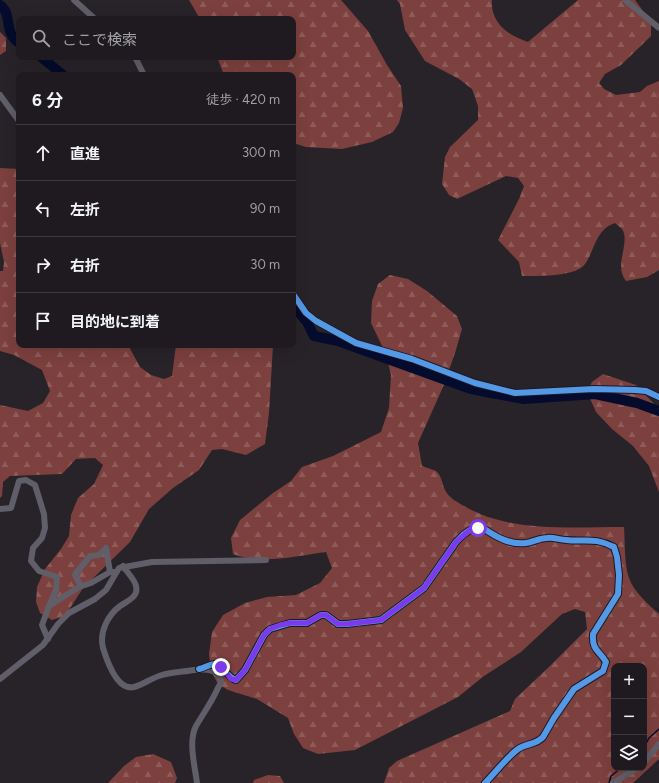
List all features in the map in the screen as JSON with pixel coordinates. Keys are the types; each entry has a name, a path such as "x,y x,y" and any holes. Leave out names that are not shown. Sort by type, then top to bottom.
{"street":[{"path":"74,0 92,16"},
{"path":"625,0 659,28"},
{"path":"136,60 142,72"},
{"path":"0,95 16,117"},
{"path":"296,298 306,312 316,321 356,343 412,359 475,383 514,393 594,389 635,390 646,391 659,397"},
{"path":"0,509 11,508 19,481 26,480 35,485 44,514 45,528 42,538 33,548 31,561 39,571 57,577 56,590 42,625 48,639"},
{"path":"199,669 217,664 231,679 236,680 245,670 264,635 270,629 280,625 290,623 307,623 321,615 326,615 338,624 381,620 424,588 456,542 470,530 483,528 503,540 516,543 524,543 547,538 588,540 607,543 614,547 620,575 618,594 593,634 592,641 594,648 606,662 603,671 574,689 539,742 521,747 513,753 485,783"},
{"path":"0,679 43,646 58,624 69,613 95,599 106,590 113,572 106,548 99,555 90,556 76,572 75,575 81,586"},
{"path":"49,606 81,586 91,583 124,566 152,562 266,560"},
{"path":"124,566 137,589 135,595 120,606 105,624 102,639 103,647 111,668 121,685 127,688 134,687 170,672 199,669 212,670 220,677 221,682 193,734 192,741 196,783"},
{"path":"647,758 659,744"},
{"path":"613,783 632,771"}],"green space":[{"path":"189,0 341,0 368,31 387,65 401,86 403,108 399,123 393,132 372,142 342,149 306,147 296,144 296,72 223,72 218,60 296,60 296,16 198,16"},
{"path":"397,0 492,0 494,15 502,27 514,36 528,42 578,0 635,0 651,22 651,36 621,65 605,74 599,83 604,89 616,95 640,92 647,86 659,81 659,270 647,277 626,281 622,275 621,268 625,241 624,235 622,229 615,223 608,226 603,231 588,260 580,268 565,274 522,276 519,262 498,240 524,186 518,178 506,176 457,199 449,195 442,184 445,157 450,147 478,120 478,106 472,89 459,79 425,61 405,30 400,4"},
{"path":"0,32 6,38 6,51 0,55"},
{"path":"0,168 16,169 16,348 130,348 140,367 151,375 164,379 172,376 176,348 273,348 269,413 265,444 246,455 222,449 212,450 199,470 173,488 149,509 130,542 83,588 65,616 52,620 40,613 36,602 37,587 45,569 69,536 71,515 78,498 94,484 103,465 95,458 76,459 62,474 10,476 3,482 2,496 0,498 0,405 28,411 43,403 50,391 42,370 14,355 0,351 0,271 3,271 4,262 0,243"},
{"path":"390,275 408,279 427,291 457,316 462,329 455,353 443,387 418,443 422,466 438,473 448,495 482,515 521,525 542,527 624,527 625,560 631,583 646,602 659,614 659,759 647,770 647,663 611,663 611,771 646,771 633,783 384,783 389,768 397,761 510,711 515,699 587,629 585,612 575,609 562,614 521,652 484,676 458,697 355,750 318,754 303,748 294,734 288,718 257,699 228,690 218,684 211,671 209,654 212,632 223,615 245,603 267,597 296,595 320,583 332,568 326,552 279,559 255,559 233,554 231,538 240,520 273,493 291,481 302,467 333,456 381,432 389,408 391,375 386,354 371,323 372,301 378,284"},
{"path":"603,374 636,385 659,409 659,492 649,466 633,446 612,429 596,412 587,392 592,382"},
{"path":"153,754 171,762 177,778 175,783 108,783 124,766 136,757"},
{"path":"268,775 280,776 284,783 253,783 254,780"}],"waterway":[{"path":"0,5 6,13 9,29 16,41"},
{"path":"45,60 59,72"},
{"path":"296,309 307,322 314,336 338,341 468,388 524,399 595,394 637,403 659,411"},
{"path":"647,742 659,729"},
{"path":"609,783 611,776 617,771"}],"cycle path":[{"path":"296,298 306,313 316,321 356,343 412,359 475,383 515,393 594,389 635,390 646,391 659,397"},
{"path":"199,669 215,664 221,667 230,677 236,680 245,670 264,635 270,629 290,623 307,623 321,615 326,615 338,624 381,620 424,588 456,542 470,530 483,528 498,537 514,543 526,543 552,538 595,541 614,547 619,575 618,594 593,634 595,647 606,662 603,671 574,689 543,737 540,740 518,749 485,783"}],"route":[{"path":"221,667 231,679 236,680 245,670 264,635 270,629 280,625 290,623 307,623 321,615 326,615 338,624 381,620 424,588 456,542 470,530 478,528"}]}
